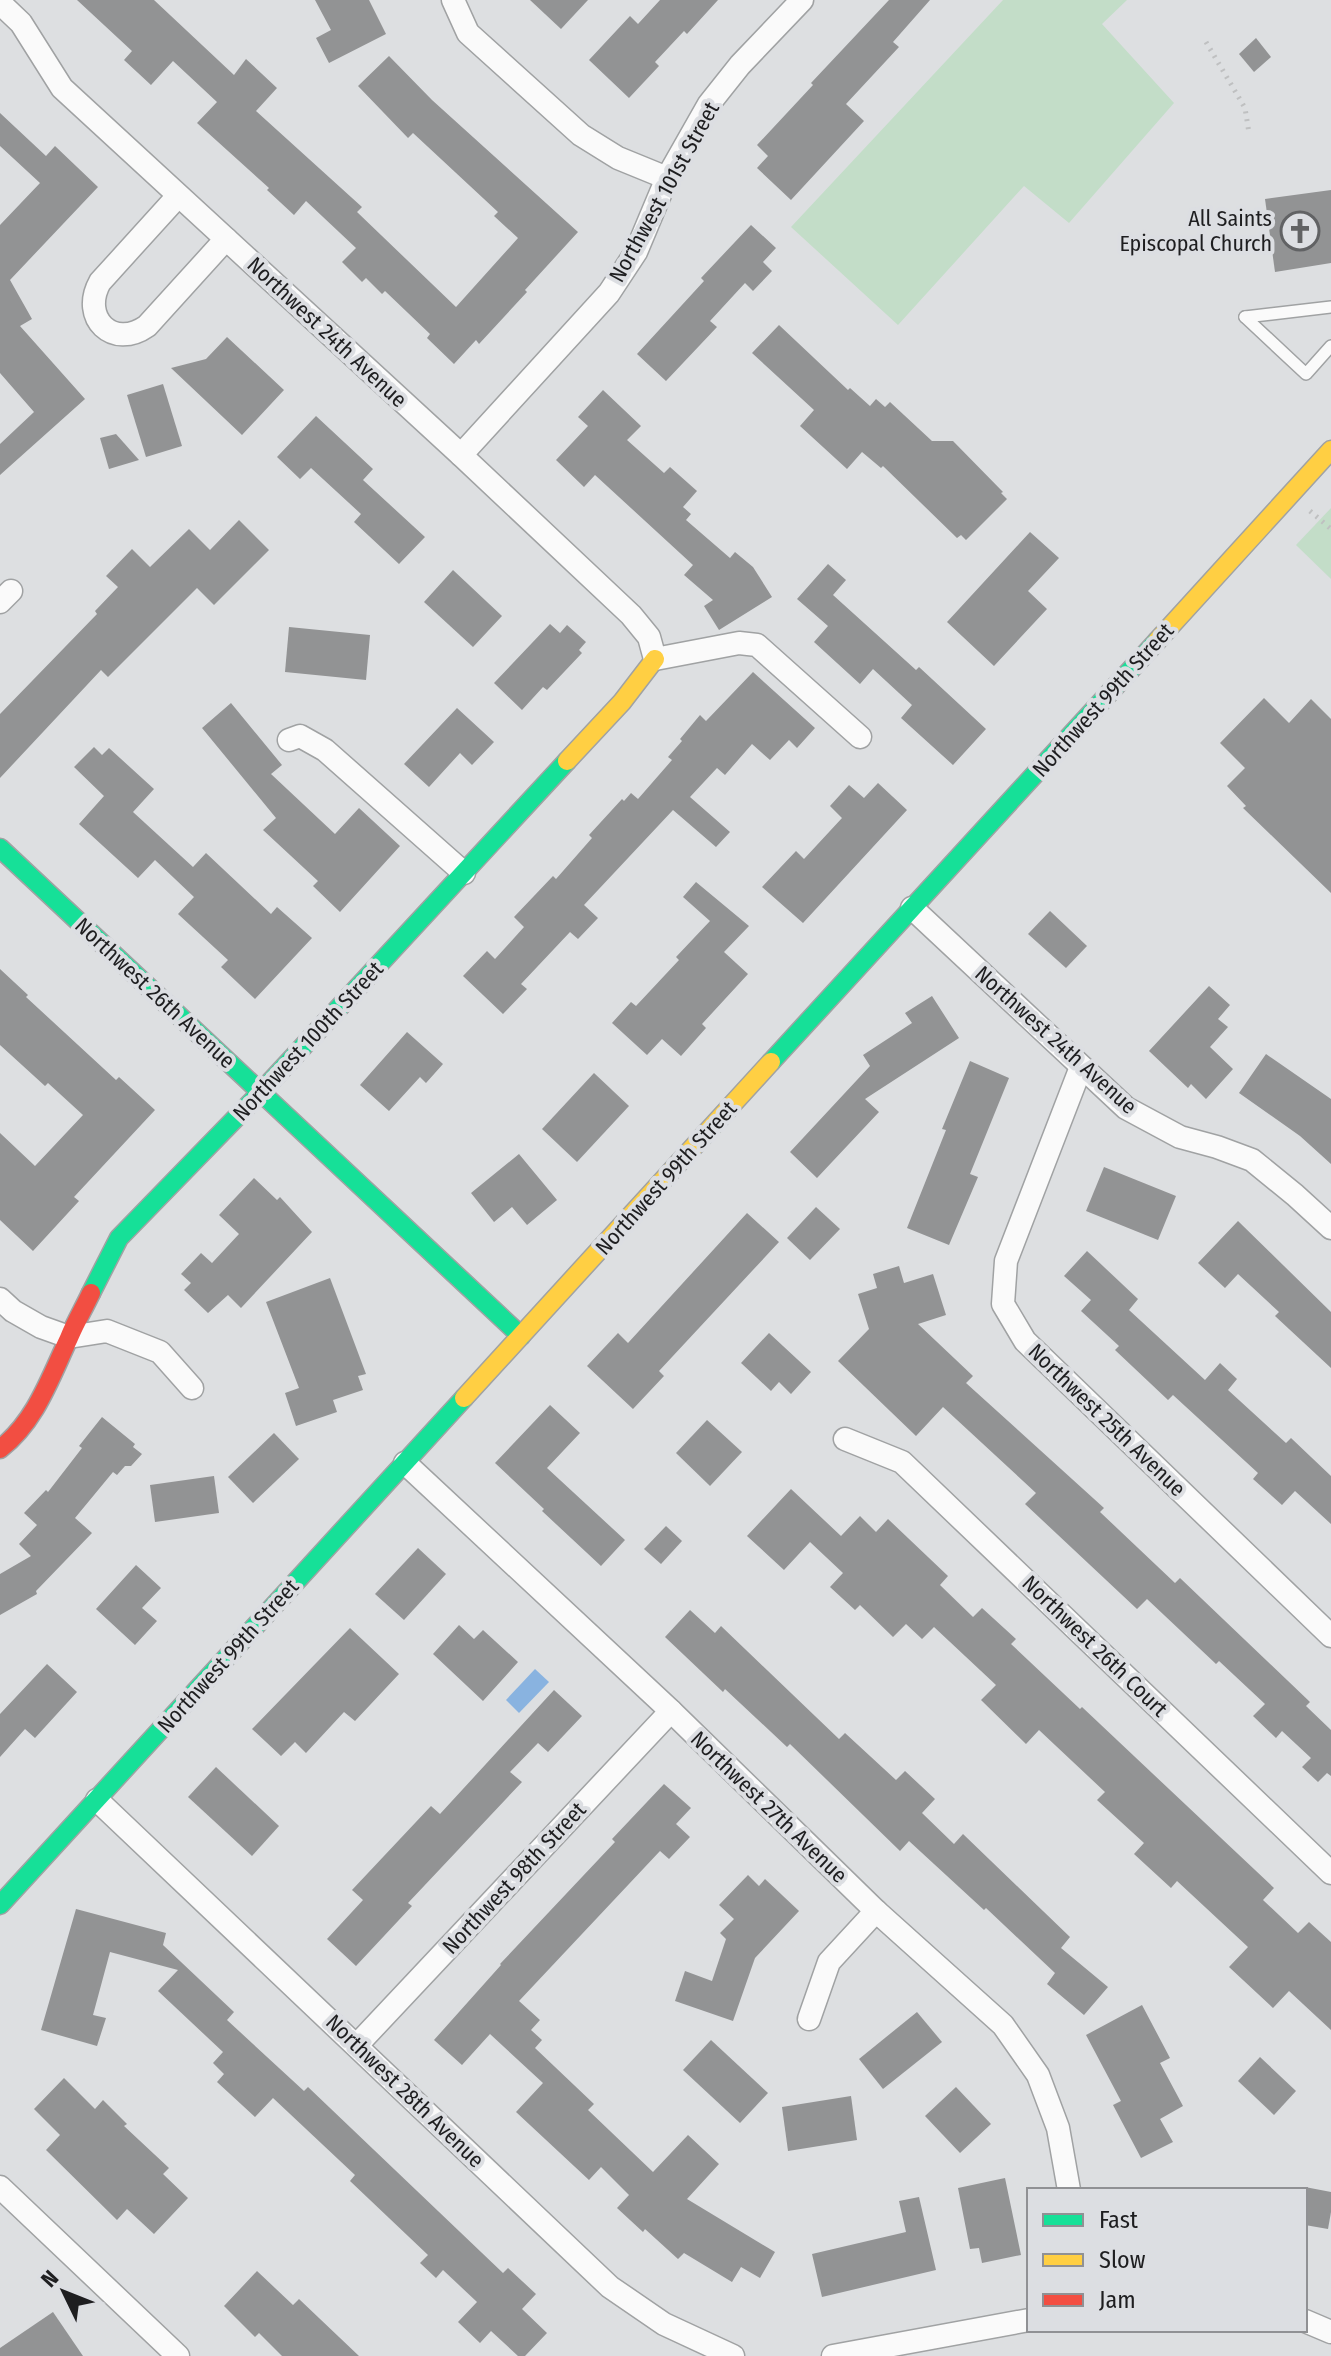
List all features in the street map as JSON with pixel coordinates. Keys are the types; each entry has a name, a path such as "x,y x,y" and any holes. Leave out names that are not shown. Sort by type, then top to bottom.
{"main road":[{"name":"Northwest 99th Street","path":"0,1905 1331,450"},
{"name":"Northwest 100th Street","path":"0,1449 13,1439 45,1394 69,1337 119,1238 261,1092 464,873 622,702 655,659"},
{"name":"Northwest 26th Avenue","path":"0,848 521,1336"}],"street":[{"path":"453,0 468,33 581,135 618,158 667,178"},
{"name":"Northwest 101st Street","path":"461,455 609,293 636,252 667,178 709,104 740,65 802,0"},
{"name":"Northwest 24th Avenue","path":"0,3 21,23 62,88 631,615 649,637 655,659"},
{"path":"178,196 100,282 92,302 99,323 117,334 138,332 147,326 226,239"},
{"path":"655,659 739,643 757,645 860,737"},
{"path":"289,740 300,736 325,750 464,873"},
{"name":"Northwest 24th Avenue","path":"912,908 1126,1108 1180,1137 1252,1160 1331,1228"},
{"name":"Northwest 25th Avenue","path":"1081,1067 1006,1261 1003,1304 1025,1341 1331,1636"},
{"path":"0,1299 13,1311 41,1327 69,1337 107,1331 160,1352 192,1388"},
{"name":"Northwest 26th Court","path":"845,1439 902,1462 1331,1873"},
{"name":"Northwest 27th Avenue","path":"405,1463 671,1711 876,1911 1003,2025 1038,2075 1058,2128 1069,2188"},
{"name":"Northwest 98th Street","path":"357,2045 671,1711"},
{"name":"Northwest 28th Avenue","path":"97,1800 610,2287 664,2324 733,2356"},
{"path":"809,2019 829,1962 876,1911"},
{"path":"0,2187 174,2354"},
{"path":"833,2356 1027,2320"},
{"path":"1307,2322 1331,2332"}],"lane":[{"path":"1331,307 1245,317 1306,374 1331,346"}],"path":[{"path":"1206,42 1245,108 1249,133"}],"green space":[{"path":"1003,0 1127,0 1102,24 1174,103 1069,223 1024,186 898,325 791,227"},
{"path":"1331,508 1331,579 1296,545"}],"water":[{"path":"535,1669 549,1682 519,1713 506,1700"}],"building":[{"path":"77,0 154,0 234,75 246,59 277,88 256,111 362,207 357,212 456,307 518,238 494,216 498,212 413,133 408,138 358,86 389,56 432,100 578,232 479,344 476,340 454,364 427,338 430,334 385,291 382,294 366,278 362,282 342,262 356,248 306,201 294,215 197,123 217,102 173,61 151,85 124,60 132,51"},
{"path":"315,0 369,0 386,34 329,63 316,38 331,30"},
{"path":"530,0 588,0 561,29"},
{"path":"660,0 718,0 687,34 684,31 655,62 659,66 629,98 589,60 630,16 638,24"},
{"path":"889,0 930,0 893,42 899,47 846,104 864,121 791,200 757,168 768,156 757,145"},
{"path":"1256,38 1271,57 1254,72 1239,54"},
{"path":"0,113 46,156 55,146 98,187 10,280 32,319 20,326 85,399 0,475 0,444 34,412 0,373 0,225 40,183 0,146"},
{"name":"All Saints Episcopal Church","path":"1331,190 1331,263 1275,272 1265,199"},
{"path":"751,225 776,248 763,262 772,271 753,291 745,283 710,321 717,327 666,381 637,354"},
{"path":"779,325 848,390 850,388 870,406 876,399 885,407 890,402 932,441 953,441 1007,499 966,540 961,535 957,538 883,466 881,468 862,452 847,469 800,426 814,410 752,353"},
{"path":"227,337 284,390 242,435 171,368 206,359"},
{"path":"163,384 182,446 146,457 127,395"},
{"path":"603,390 641,426 627,440 664,473 670,467 697,491 683,507 691,514 686,520 730,558 735,552 753,567 772,597 719,630 704,606 713,600 684,575 693,565 595,475 584,487 556,460 588,426 578,417"},
{"path":"316,416 373,469 363,480 425,537 399,564 354,522 361,514 311,468 300,479 277,457"},
{"path":"116,434 139,460 109,469 100,438"},
{"path":"239,520 269,550 214,605 197,588 108,677 101,670 0,778 0,714 97,614 95,611 118,587 106,576 132,549 150,567 189,529 210,550"},
{"path":"1030,532 1059,558 1028,591 1047,609 994,666 947,622"},
{"path":"828,564 846,580 833,595 916,670 919,667 986,729 953,765 901,718 912,705 873,669 860,684 814,642 828,626 797,599"},
{"path":"453,570 502,616 473,647 424,602"},
{"path":"550,624 560,633 567,625 586,642 579,650 582,653 547,690 543,687 522,710 494,683"},
{"path":"289,627 370,635 366,680 285,672"},
{"path":"753,672 815,728 797,748 789,740 770,760 752,744 725,775 717,768 690,797 730,832 716,847 673,810 584,905 598,918 578,939 570,932 521,984 527,989 503,1014 463,976 487,951 495,959 524,927 514,917 553,876 556,879 592,838 589,835 622,799 624,801 631,793 638,799 672,760 668,757 700,715 706,721"},
{"path":"1264,698 1289,723 1311,699 1331,719 1331,893 1243,808 1246,806 1227,786 1245,768 1220,743"},
{"path":"231,703 282,765 271,774 335,834 359,808 400,846 340,912 313,886 318,881 263,830 276,818 202,728"},
{"path":"457,708 494,742 472,765 460,753 429,787 404,764"},
{"path":"94,747 102,755 109,748 154,789 133,812 193,867 206,853 271,914 277,907 312,938 255,999 221,967 228,960 178,914 194,897 155,860 138,878 79,824 104,796 74,767"},
{"path":"878,783 907,810 803,923 762,887 796,851 804,859 842,818 830,806 849,785 864,798"},
{"path":"696,882 749,926 724,952 748,974 702,1024 706,1028 681,1056 662,1039 647,1055 612,1023 631,1002 636,1006 710,921 683,897"},
{"path":"1050,911 1087,946 1066,968 1028,934"},
{"path":"0,969 116,1080 119,1077 155,1110 74,1197 79,1201 33,1251 0,1220 0,1133 35,1166 83,1115 0,1045"},
{"path":"1209,986 1230,1005 1218,1019 1228,1027 1210,1047 1233,1069 1206,1099 1191,1084 1188,1088 1149,1051"},
{"path":"932,996 959,1038 865,1099 879,1112 817,1178 790,1152 870,1066 863,1055 912,1023 905,1013"},
{"path":"407,1032 443,1064 426,1083 420,1077 389,1111 360,1085"},
{"path":"1266,1054 1331,1099 1331,1164 1300,1136 1239,1093"},
{"path":"970,1061 1009,1078 970,1174 978,1177 949,1245 907,1228"},
{"path":"594,1073 629,1106 577,1162 542,1129"},
{"path":"519,1154 557,1200 527,1225 512,1207 494,1222 471,1193"},
{"path":"1104,1167 1176,1196 1158,1240 1086,1211"},
{"path":"254,1178 277,1200 280,1197 312,1232 241,1308 228,1295 208,1313 184,1290 191,1283 181,1274 201,1253 212,1263 239,1234 219,1215"},
{"path":"816,1207 840,1229 810,1260 787,1238"},
{"path":"747,1213 779,1242 659,1371 664,1376 633,1409 587,1366 618,1333 628,1343"},
{"path":"1238,1221 1331,1312 1331,1368 1275,1316 1279,1312 1238,1274 1225,1288 1198,1263"},
{"path":"1087,1251 1138,1299 1129,1310 1205,1380 1220,1363 1237,1379 1228,1390 1286,1443 1291,1438 1331,1476 1331,1524 1295,1491 1282,1505 1253,1479 1258,1473 1173,1395 1168,1400 1115,1350 1119,1346 1081,1311 1091,1300 1064,1276"},
{"path":"899,1266 904,1283 933,1274 946,1315 918,1324 973,1376 966,1383 1104,1508 1100,1512 1175,1583 1180,1578 1310,1702 1306,1706 1331,1730 1331,1776 1327,1773 1318,1782 1302,1767 1311,1758 1282,1731 1276,1738 1253,1716 1265,1704 1219,1661 1216,1664 1147,1599 1137,1609 1025,1504 1036,1493 943,1407 916,1436 838,1361 869,1329 858,1294 877,1288 873,1274"},
{"path":"330,1278 366,1374 358,1376 363,1390 333,1400 337,1412 296,1426 285,1393 299,1388 266,1302"},
{"path":"769,1333 811,1372 791,1394 779,1382 771,1391 741,1363"},
{"path":"550,1405 580,1433 547,1468 625,1540 601,1566 495,1463"},
{"path":"102,1417 135,1444 133,1447 142,1454 117,1475 113,1472 75,1518 92,1533 36,1591 37,1594 0,1615 0,1574 31,1556 19,1544 37,1525 24,1513 46,1490 48,1492"},
{"path":"707,1420 742,1452 710,1486 676,1453"},
{"path":"274,1433 299,1459 253,1503 228,1477"},
{"path":"214,1476 219,1513 155,1522 150,1485"},
{"path":"791,1489 841,1536 860,1516 876,1532 888,1519 948,1576 940,1585 973,1617 982,1608 1016,1639 1011,1644 1274,1888 1263,1900 1298,1933 1309,1922 1331,1942 1331,2030 1289,1991 1273,2008 1229,1967 1248,1947 1177,1881 1171,1888 1134,1854 1144,1843 1097,1800 1105,1792 1039,1730 1026,1744 981,1700 996,1685 934,1627 922,1639 906,1624 893,1637 860,1605 855,1610 830,1587 843,1573 810,1542 784,1570 747,1536"},
{"path":"666,1526 682,1541 661,1564 644,1549"},
{"path":"418,1548 446,1574 404,1620 375,1594"},
{"path":"136,1565 161,1588 142,1608 157,1621 135,1645 96,1609"},
{"path":"690,1610 715,1633 721,1626 839,1739 845,1733 896,1780 905,1771 935,1799 922,1813 954,1844 963,1834 1070,1937 1061,1948 1108,1987 1084,2015 1047,1984 1055,1973 986,1908 984,1910 909,1841 900,1851 790,1744 787,1747 665,1637"},
{"path":"459,1625 474,1639 483,1630 518,1662 483,1701 433,1654"},
{"path":"350,1628 399,1674 355,1721 344,1712 306,1753 295,1742 281,1756 252,1729"},
{"path":"47,1664 77,1692 35,1738 25,1729 0,1757 0,1714"},
{"path":"554,1690 582,1716 548,1752 538,1743 510,1772 522,1782 408,1903 412,1906 356,1966 327,1939 363,1900 352,1890 431,1806 440,1814"},
{"path":"216,1767 279,1826 252,1856 188,1797"},
{"path":"664,1784 691,1808 676,1824 690,1837 669,1859 660,1851 519,2001 540,2020 531,2030 542,2040 535,2048 594,2104 588,2110 653,2172 688,2135 719,2164 687,2199 775,2252 760,2278 741,2267 732,2282 684,2253 678,2259 645,2229 643,2232 617,2208 629,2195 601,2167 589,2180 516,2112 543,2083 490,2034 462,2065 434,2040"},
{"path":"748,1875 759,1886 765,1879 799,1911 755,1958 733,2021 675,2001 685,1971 712,1981 726,1939 720,1933 734,1919 719,1905"},
{"path":"76,1909 166,1933 163,1945 234,2012 227,2020 304,2091 308,2087 503,2273 508,2268 536,2294 522,2309 547,2333 525,2356 518,2356 491,2331 480,2343 458,2322 477,2302 443,2270 436,2278 420,2263 428,2255 350,2181 355,2175 273,2098 255,2117 217,2082 224,2074 213,2063 223,2052 158,1991 178,1970 110,1952 93,2015 106,2018 97,2046 41,2030"},
{"path":"1142,2005 1170,2058 1160,2063 1183,2106 1160,2119 1173,2142 1141,2158 1113,2105 1121,2101 1086,2035"},
{"path":"917,2012 942,2042 883,2089 859,2059"},
{"path":"711,2040 768,2093 740,2123 683,2070"},
{"path":"1260,2057 1296,2091 1274,2115 1238,2081"},
{"path":"64,2078 95,2109 103,2100 127,2124 124,2126 169,2168 163,2174 188,2198 154,2234 127,2209 117,2220 46,2150 60,2135 34,2109"},
{"path":"956,2087 991,2124 960,2153 925,2116"},
{"path":"851,2096 857,2140 788,2151 782,2107"},
{"path":"1005,2178 1021,2255 982,2263 979,2248 970,2249 958,2188"},
{"path":"1305,2188 1331,2192 1328,2229 1307,2225"},
{"path":"919,2197 936,2270 822,2297 812,2254 906,2232 899,2201"},
{"path":"257,2271 293,2305 299,2299 359,2356 282,2356 259,2333 255,2337 224,2306"},
{"path":"53,2312 83,2356 0,2356 0,2348"}],"traffic: fast":[{"path":"771,1062 1157,641"},
{"path":"91,1293 119,1238 261,1092 567,761"},
{"path":"0,848 521,1336"},
{"path":"0,1905 464,1398"}],"traffic: slow":[{"path":"1157,641 1331,450"},
{"path":"567,761 622,702 655,659"},
{"path":"464,1398 771,1062"}],"traffic: jam":[{"path":"0,1449 33,1412 91,1293"}],"place":[{"name":"All Saints Episcopal Church","path":"1300,231"}]}
